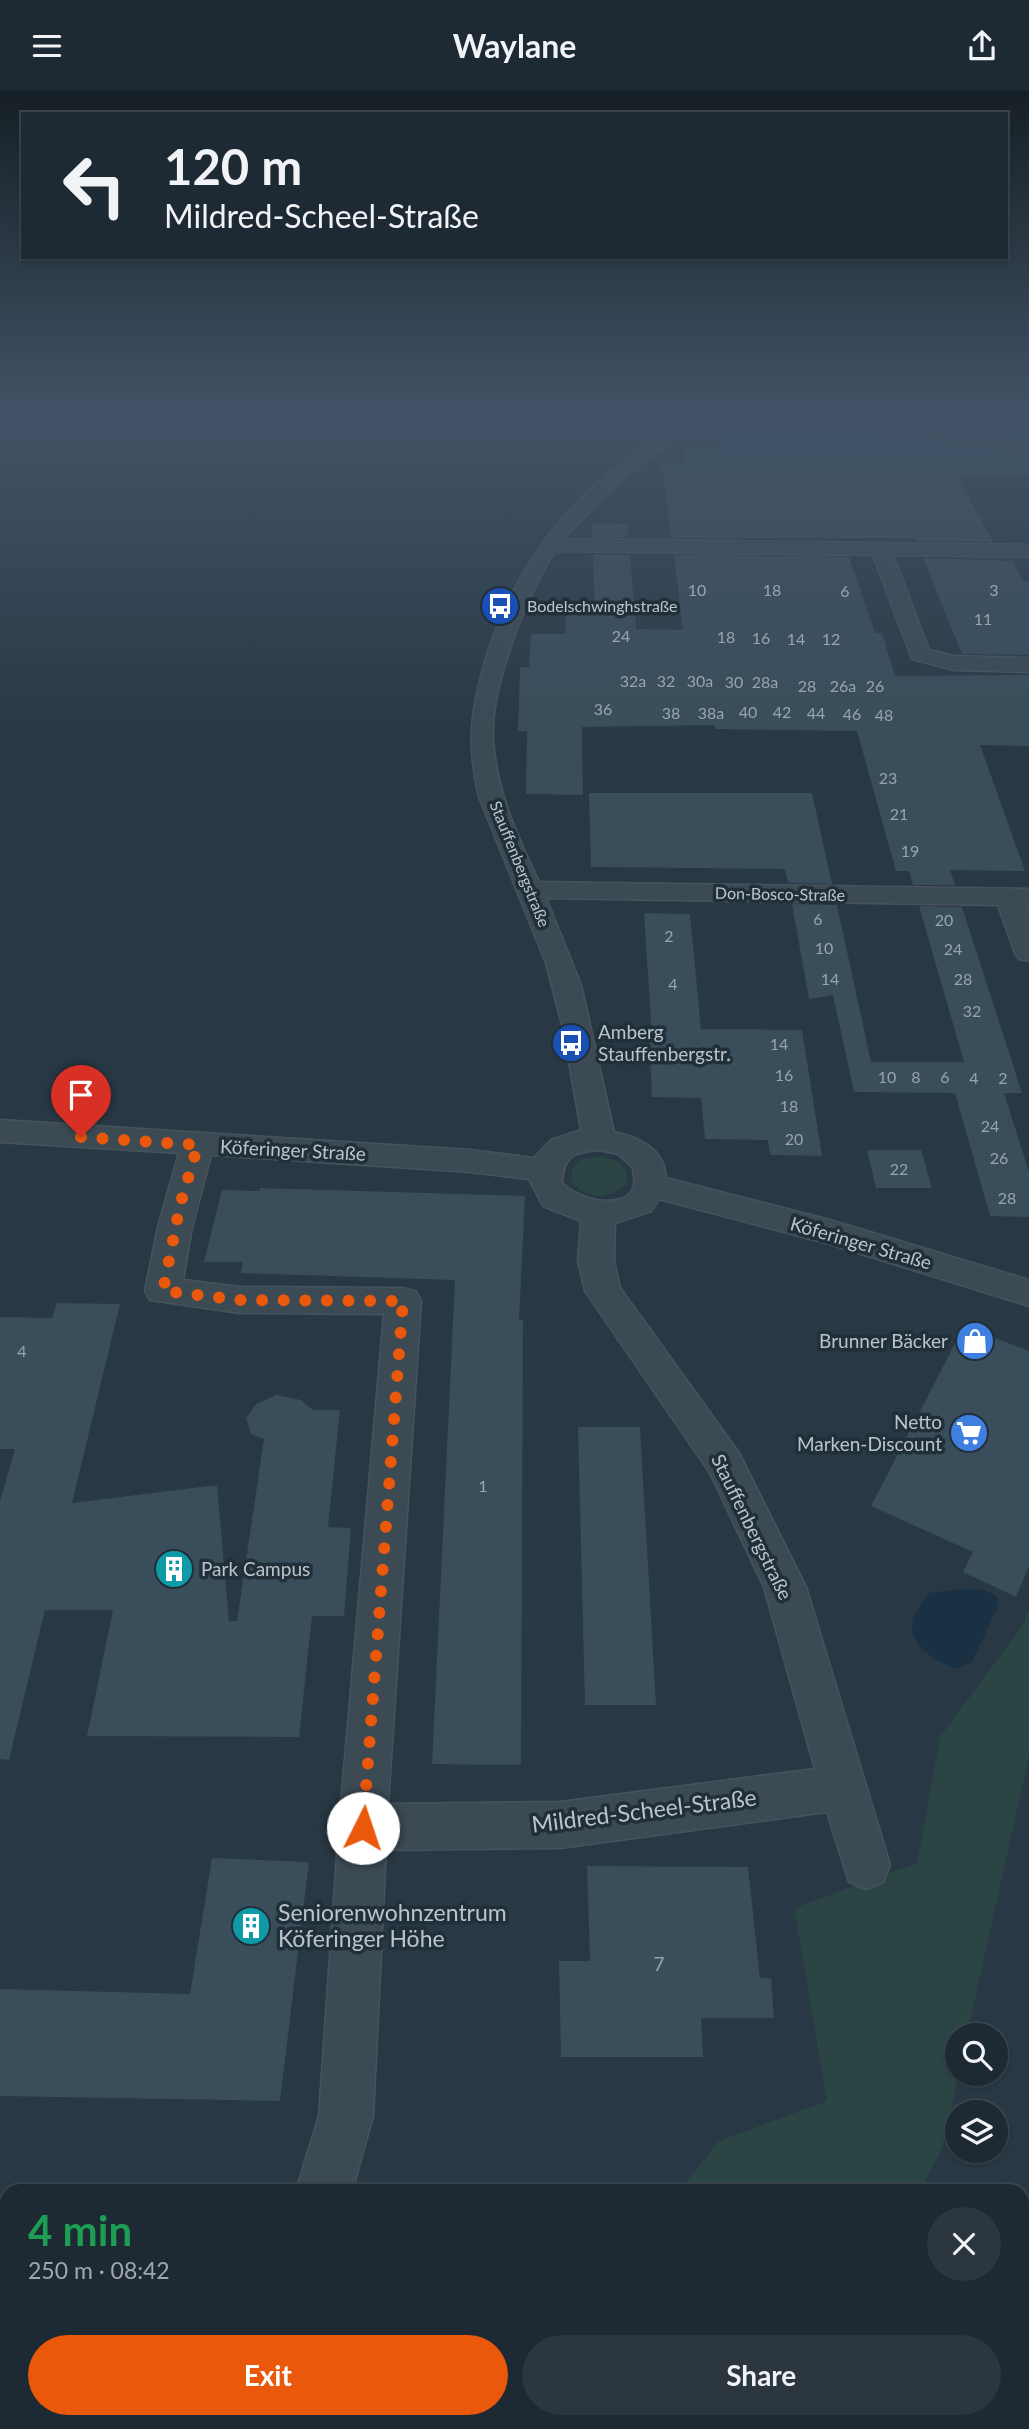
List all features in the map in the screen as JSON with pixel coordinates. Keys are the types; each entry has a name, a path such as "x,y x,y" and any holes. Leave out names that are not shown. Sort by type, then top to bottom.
{"street":[{"name":"Stauffenbergstraße","path":"569,523 549,545 510,615 485,700 481,738 500,822 532,890 560,963 582,1035 599,1139"},
{"path":"549,545 1029,551"},
{"path":"881,549 920,654 954,663 1029,665"},
{"name":"Don-Bosco-Straße","path":"532,890 1019,897"},
{"path":"1019,897 1029,953"},
{"name":"Köferinger Straße","path":"0,1131 470,1161 544,1170"},
{"path":"599,1139 615,1141 641,1154 649,1164 652,1186 645,1197 632,1206 597,1213 564,1204 552,1194 545,1182 544,1170 557,1151 583,1140 599,1139"},
{"path":"198,1145 180,1205 163,1291 240,1300 403,1301 363,1828 346,2116 326,2184"},
{"name":"Köferinger Straße","path":"652,1186 830,1232 1029,1293"},
{"name":"Stauffenbergstraße","path":"597,1213 596,1261 603,1291 726,1464 785,1587 841,1788 866,1865"},
{"name":"Mildred-Scheel-Straße","path":"363,1828 560,1825 841,1788"}],"green space":[{"path":"600,1156 617,1161 627,1171 626,1184 620,1189 597,1196 576,1187 571,1181 572,1168 583,1159"},
{"path":"1029,1610 1029,1756 970,2023 945,2023 945,2086 956,2086 953,2100 945,2100 943,2147 924,2184 685,2184 719,2141 827,2101 794,1908 917,1863 940,1737 1020,1629"}],"water":[{"path":"962,1589 985,1590 998,1597 998,1606 972,1662 955,1669 920,1647 912,1629 919,1607 929,1593"}],"building":[{"path":"592,523 627,524 628,537 592,537"},
{"path":"669,523 983,523 993,542 916,541 914,538 671,538"},
{"path":"593,554 630,555 636,629 683,630 674,555 849,557 875,633 882,633 895,676 1029,675 1029,746 980,745 1025,871 950,870 955,885 913,885 909,871 896,871 857,731 715,729 715,725 582,727 583,795 526,794 527,731 518,731 520,667 529,667 531,634 565,634 566,615 595,615"},
{"path":"923,558 1013,561 1023,581 1029,581 1029,655 962,654"},
{"path":"589,793 812,793 832,884 788,883 785,869 591,867"},
{"path":"792,904 837,905 871,1062 964,1062 919,906 962,907 1022,1093 1004,1093 1029,1172 1029,1217 990,1216 955,1093 854,1092 833,995 809,999"},
{"path":"644,913 690,914 701,1029 802,1030 822,1156 770,1155 768,1140 705,1139 701,1098 652,1097 649,1037 652,1037"},
{"path":"867,1150 921,1150 932,1188 876,1188"},
{"path":"260,1188 525,1196 519,1320 523,1320 521,1765 432,1764 455,1280 241,1273 243,1262 204,1262 222,1190 260,1191"},
{"name":"Park Campus","path":"57,1303 120,1304 72,1503 217,1485 229,1621 237,1621 264,1439 251,1434 246,1418 256,1404 276,1395 301,1400 313,1410 340,1410 328,1527 351,1528 344,1616 312,1616 299,1737 87,1736 113,1610 45,1610 9,1760 0,1759 0,1501 15,1449 0,1449 0,1317 52,1318"},
{"name":"Netto Marken-Discount","path":"964,1326 1029,1351 1029,1566 1016,1597 963,1572 973,1552 871,1506"},
{"path":"578,1427 640,1427 656,1705 585,1705"},
{"name":"Seniorenwohnzentrum Köferinger Höhe","path":"212,1858 309,1862 280,2101 0,2096 0,1989 190,1994"},
{"path":"587,1866 748,1867 760,1978 771,1978 774,2018 701,2018 703,2057 561,2057 559,1961 590,1961"}],"place":[{"name":"Bodelschwinghstraße","path":"500,606"},
{"name":"Amberg Stauffenbergstr.","path":"571,1043"},
{"name":"Brunner Bäcker","path":"975,1341"},
{"name":"Netto Marken-Discount","path":"969,1433"},
{"name":"Park Campus","path":"174,1569"},
{"name":"Seniorenwohnzentrum Köferinger Höhe","path":"251,1926"}],"route":[{"path":"81,1137 198,1145 180,1205 163,1291 169,1294 240,1300 403,1301 363,1828"}]}
